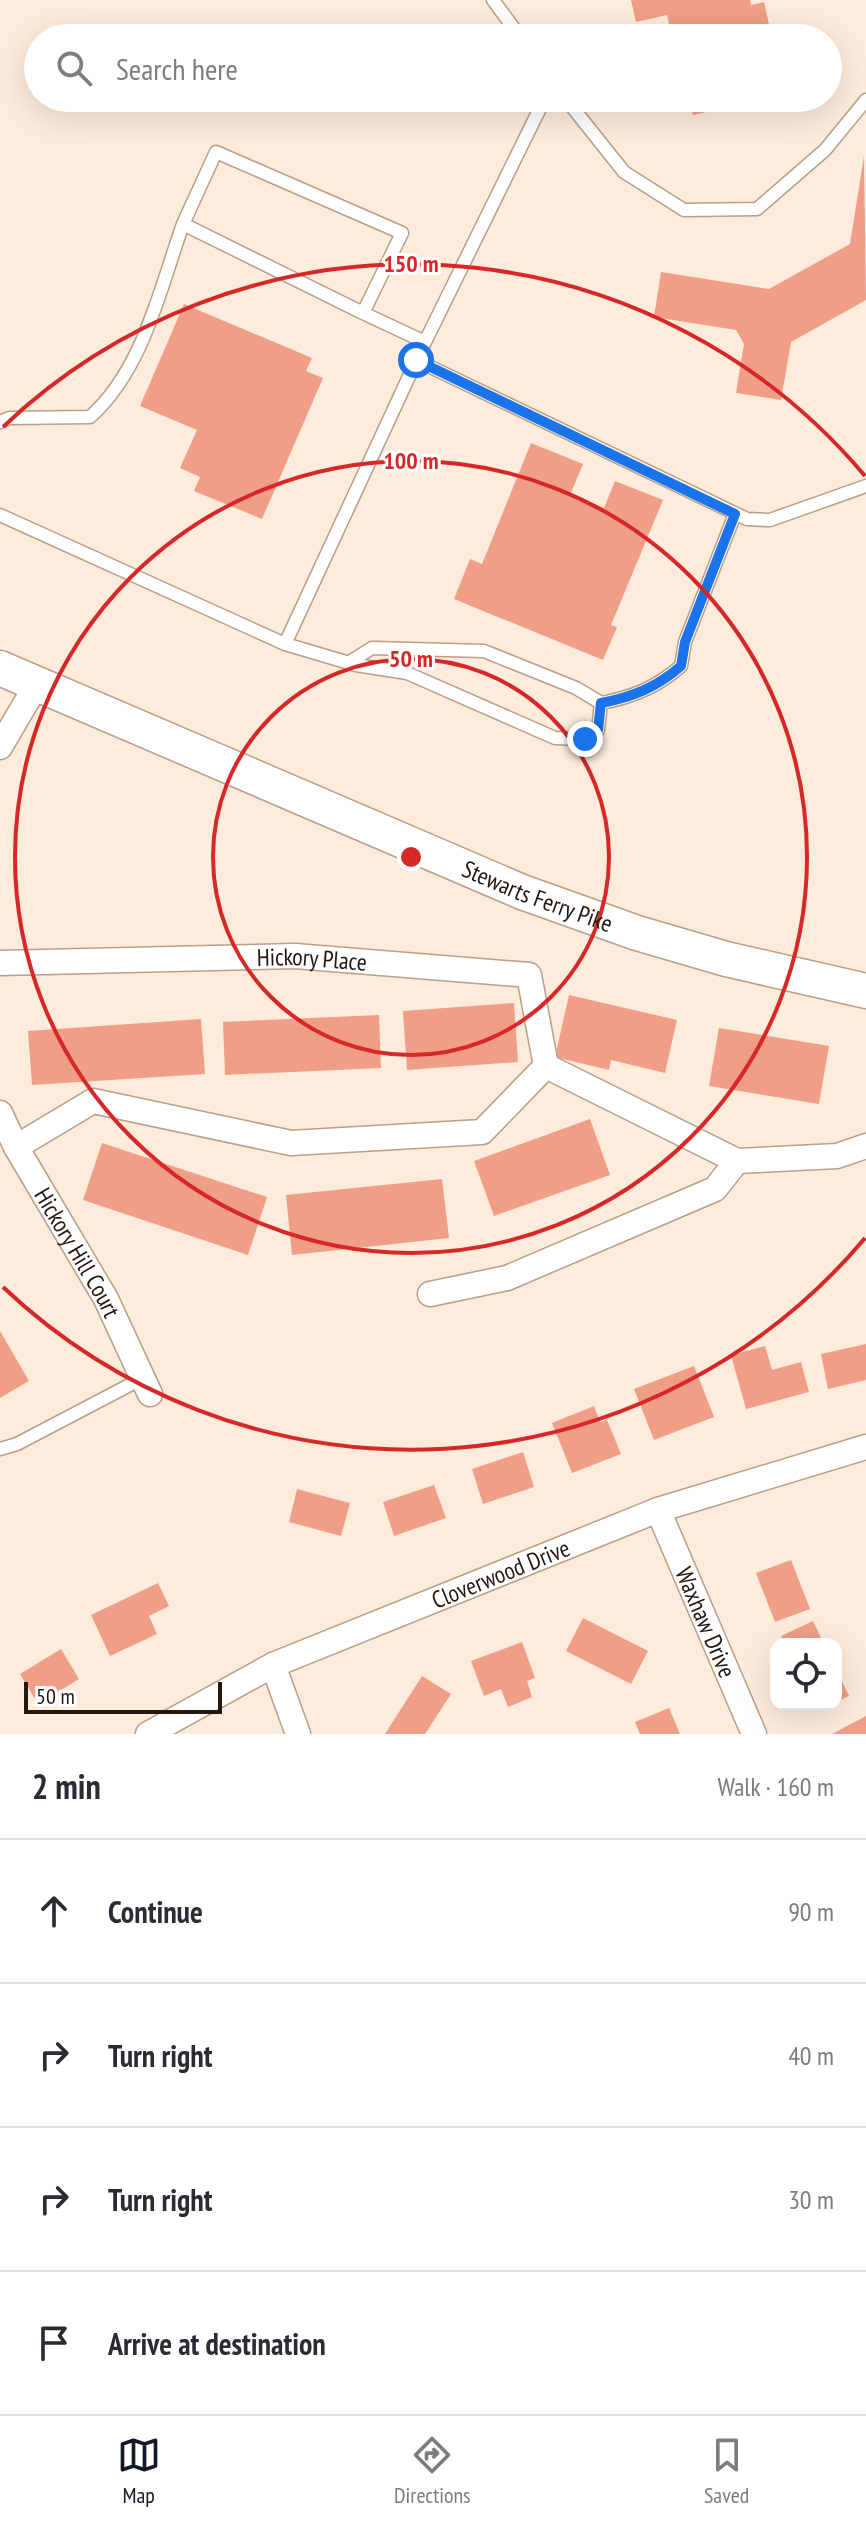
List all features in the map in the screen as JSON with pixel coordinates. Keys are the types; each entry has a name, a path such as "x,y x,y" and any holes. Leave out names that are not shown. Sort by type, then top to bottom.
{"main road":[{"name":"Stewarts Ferry Pike","path":"0,668 522,892 637,933 726,959 866,991"}],"street":[{"path":"0,747 37,684"},
{"name":"Hickory Place","path":"0,963 295,956 529,975 546,1066"},
{"path":"16,1147 93,1101 291,1143 482,1132 546,1066 737,1161 837,1156 866,1146"},
{"name":"Hickory Hill Court","path":"0,1113 16,1147 106,1299 147,1386"},
{"path":"430,1294 507,1278 715,1189 737,1161"},
{"name":"Cloverwood Drive","path":"148,1734 273,1665 658,1510 866,1447"},
{"name":"Waxhaw Drive","path":"658,1510 754,1734"},
{"path":"273,1665 298,1734"}],"lane":[{"path":"493,0 511,24"},
{"path":"576,112 624,172 684,210 757,209 825,150 866,100"},
{"path":"285,644 416,360 538,112"},
{"path":"0,422 9,418 90,417 109,400 138,351 183,224 216,152 402,233 363,313"},
{"path":"183,224 425,342"},
{"path":"416,360 747,519 770,520 866,486"},
{"path":"348,663 372,648 484,651 576,688 601,703 631,697 664,681 681,666 685,642 735,514"},
{"path":"0,515 285,644 348,663 407,673 555,738 585,739 598,730 601,703"},
{"path":"0,1449 147,1386"}],"building":[{"path":"631,0 750,0 751,5 764,2 769,24 669,24 667,15 636,22"},
{"path":"864,156 866,300 791,342 781,400 736,393 744,344 736,330 654,317 661,272 769,289 850,244"},
{"path":"184,304 312,358 306,371 323,378 262,519 194,491 200,477 180,468 197,430 140,406"},
{"path":"531,443 583,464 570,495 604,508 615,481 663,500 611,625 617,627 603,660 454,599 470,559 482,564"},
{"path":"569,995 677,1020 665,1073 611,1060 609,1070 555,1057"},
{"path":"514,1003 518,1062 407,1070 403,1011"},
{"path":"379,1015 381,1068 225,1075 223,1022"},
{"path":"201,1019 205,1074 32,1085 28,1031"},
{"path":"719,1028 829,1046 819,1104 709,1086"},
{"path":"590,1119 610,1175 494,1216 474,1161"},
{"path":"102,1143 267,1197 248,1255 83,1200"},
{"path":"442,1179 449,1238 292,1255 286,1195"},
{"path":"0,1331 29,1381 0,1398"},
{"path":"866,1344 866,1380 828,1389 821,1354"},
{"path":"765,1346 772,1370 801,1362 809,1392 746,1409 731,1355"},
{"path":"694,1366 714,1417 654,1440 634,1389"},
{"path":"594,1406 600,1422 607,1420 621,1454 572,1473 552,1423"},
{"path":"523,1452 534,1487 483,1504 472,1469"},
{"path":"434,1485 446,1518 394,1536 383,1502"},
{"path":"297,1489 350,1503 341,1536 289,1522"},
{"path":"791,1560 810,1609 775,1622 756,1573"},
{"path":"158,1583 169,1606 149,1616 157,1634 110,1656 91,1615"},
{"path":"583,1618 648,1651 631,1684 566,1651"},
{"path":"813,1621 821,1638 782,1638"},
{"path":"522,1642 535,1678 527,1681 532,1697 508,1707 501,1689 484,1696 471,1661"},
{"path":"61,1649 79,1679 38,1704 20,1674"},
{"path":"422,1676 451,1694 425,1734 385,1734"},
{"path":"842,1681 849,1696 842,1699"},
{"path":"669,1708 680,1734 640,1734 635,1722"},
{"path":"866,1716 866,1734 832,1734"}],"route":[{"path":"416,360 735,514 685,642 681,666 664,681 631,697 601,703 598,730 585,739"}]}
